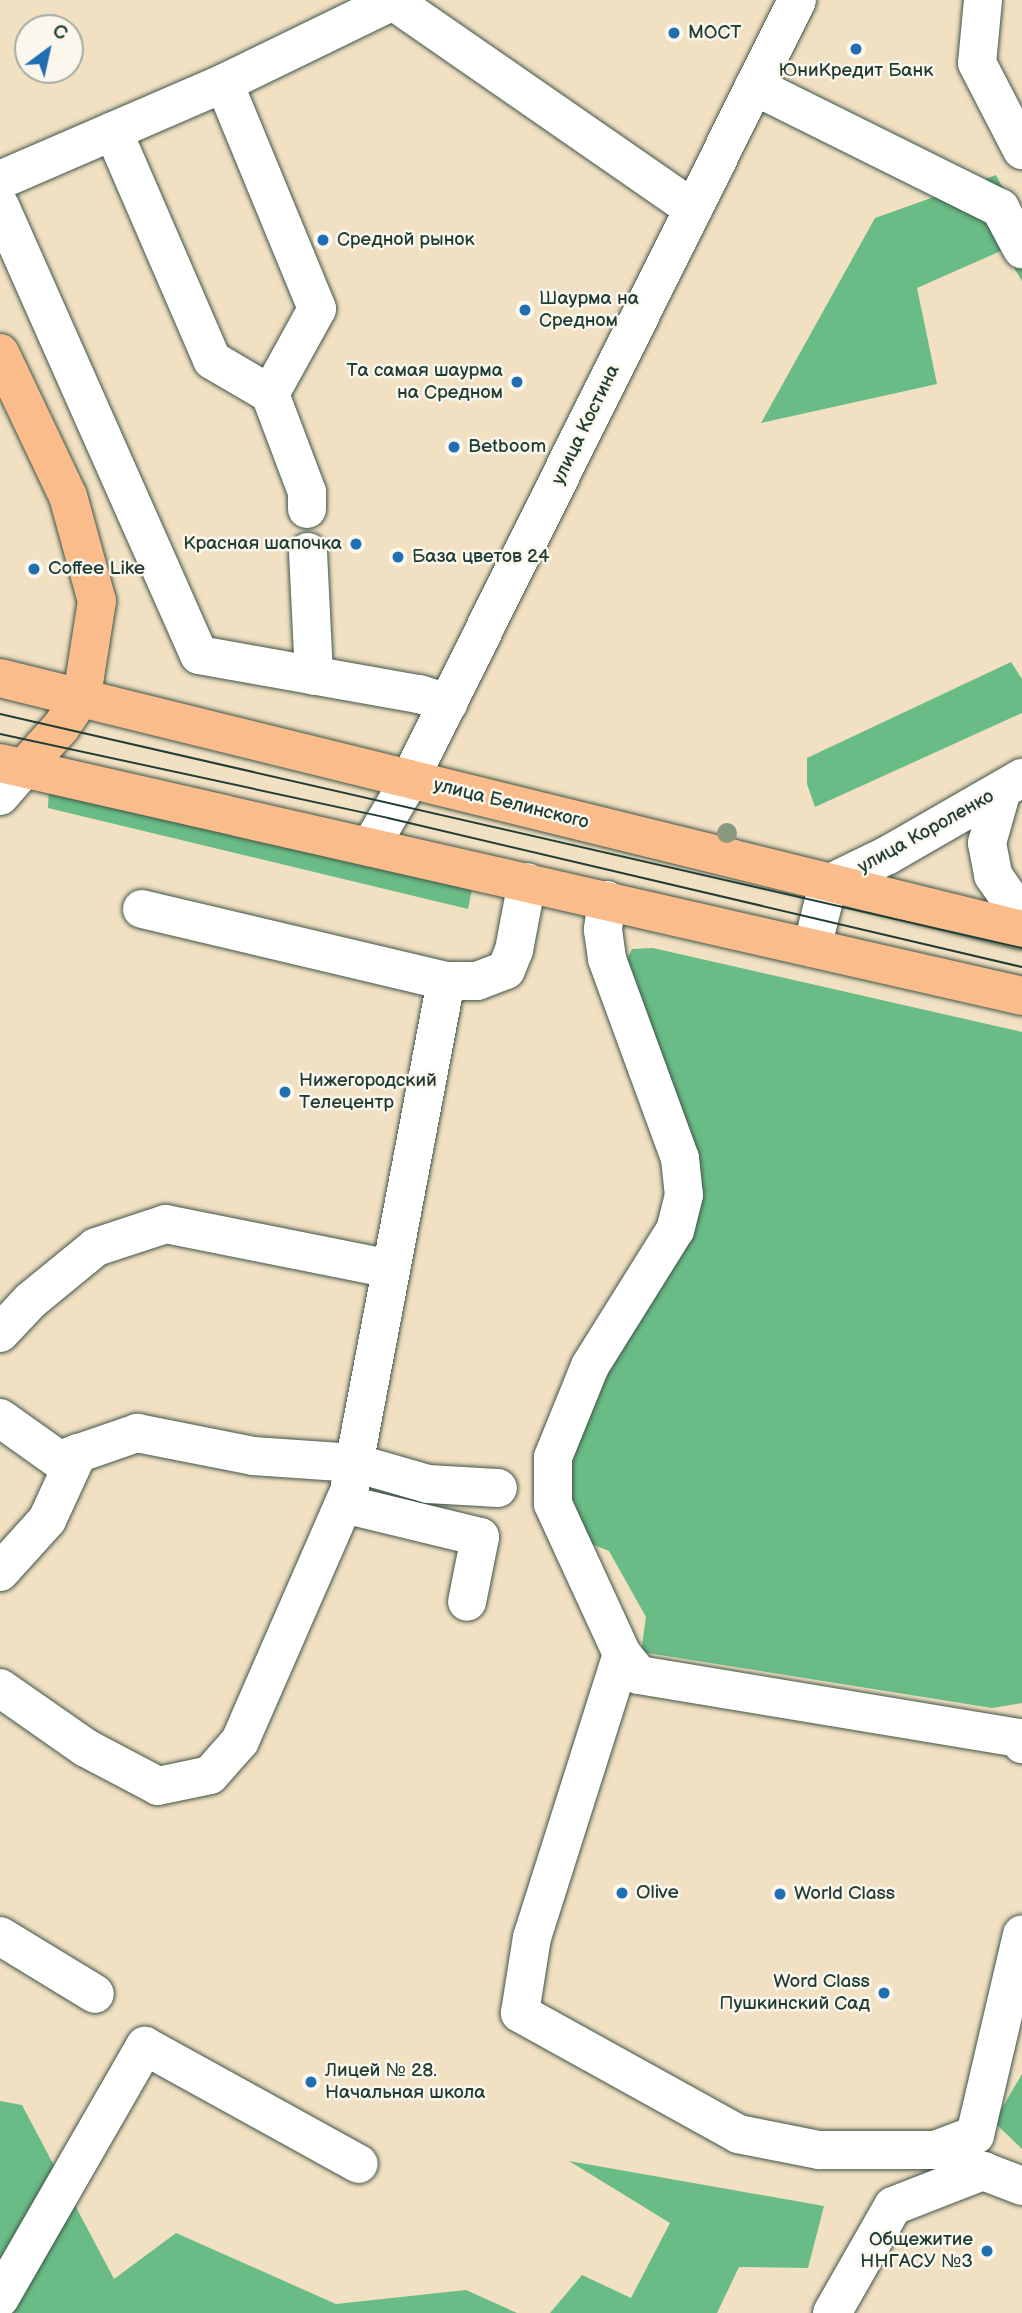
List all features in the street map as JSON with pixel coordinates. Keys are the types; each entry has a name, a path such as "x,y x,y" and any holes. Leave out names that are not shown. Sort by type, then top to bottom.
{"main road":[{"path":"0,353 68,496 97,601 82,696 61,727 8,776"},
{"name":"улица Белинского","path":"0,678 82,696 828,884 1022,930"},
{"path":"8,776 370,847 1022,996"}],"street":[{"name":"улица Костина","path":"370,847 410,779 449,703 797,0"},
{"path":"982,0 977,63 1022,150"},
{"path":"0,180 224,83 393,1 693,209"},
{"path":"224,83 317,309 270,394"},
{"path":"754,86 1000,208 1022,249"},
{"path":"113,131 212,360 270,394 307,492 307,509"},
{"path":"0,206 199,655 449,703"},
{"path":"308,552 314,676"},
{"path":"1012,784 987,843 993,875 1022,917"},
{"name":"улица Короленко","path":"828,884 888,855 1012,784"},
{"path":"142,909 446,981 477,981 506,970 514,950 527,882"},
{"path":"812,948 828,884"},
{"path":"607,900 603,930 607,959 680,1158 684,1195 675,1230 590,1366 553,1457 553,1504 622,1654 639,1675 1018,1738 1022,1744"},
{"path":"0,1688 86,1748 158,1786 210,1775 240,1741 344,1504 355,1463 446,981"},
{"path":"0,1333 30,1301 96,1247 166,1224 391,1269"},
{"path":"0,1418 59,1460 137,1433 253,1456 355,1463 428,1484 498,1488"},
{"path":"0,1572 47,1520 78,1453"},
{"path":"344,1504 480,1537 467,1602"},
{"path":"622,1654 532,1937 520,2013 738,2134 819,2150 935,2150 975,2135 1022,1934"},
{"path":"0,1936 95,1994"},
{"path":"0,2298 145,2046 359,2164"},
{"path":"832,2313 893,2206 983,2171 1022,2186"}],"green space":[{"path":"996,175 1022,224 1022,281 1003,250 917,288 937,384 761,423 875,218"},
{"path":"1011,662 1022,679 1022,713 815,807 807,784 807,758"},
{"path":"49,785 472,889 468,909 48,808"},
{"path":"653,948 1022,1032 1022,1703 992,1708 641,1652 646,1617 609,1551 589,1543 567,1494 572,1447 596,1387 687,1238 623,967 632,949"},
{"path":"1022,2074 1022,2149 994,2122"},
{"path":"0,2101 22,2105 114,2279 176,2233 336,2304 466,2290 517,2313 13,2313 13,2307 0,2293"},
{"path":"569,2161 824,2206 808,2268 739,2267 717,2313 550,2313 582,2275 631,2298 670,2223"}],"tram line":[{"path":"0,714 1022,948"},
{"path":"0,734 388,818 1022,967"}],"place":[{"name":"МОСТ","path":"674,33"},
{"name":"ЮниКредит Банк","path":"856,49"},
{"name":"Средной рынок","path":"323,240"},
{"name":"Шаурма на Средном","path":"525,310"},
{"name":"Та самая шаурма на Средном","path":"517,382"},
{"name":"Betboom","path":"454,447"},
{"name":"Красная шапочка","path":"356,544"},
{"name":"База цветов 24","path":"398,557"},
{"name":"Coffee Like","path":"34,569"},
{"name":"Нижегородский Телецентр","path":"285,1092"},
{"name":"Olive","path":"622,1893"},
{"name":"World Class","path":"780,1894"},
{"name":"Word Class Пушкинский Сад","path":"884,1993"},
{"name":"Лицей № 28. Начальная школа","path":"311,2082"},
{"name":"Общежитие ННГАСУ №3","path":"987,2251"}]}
